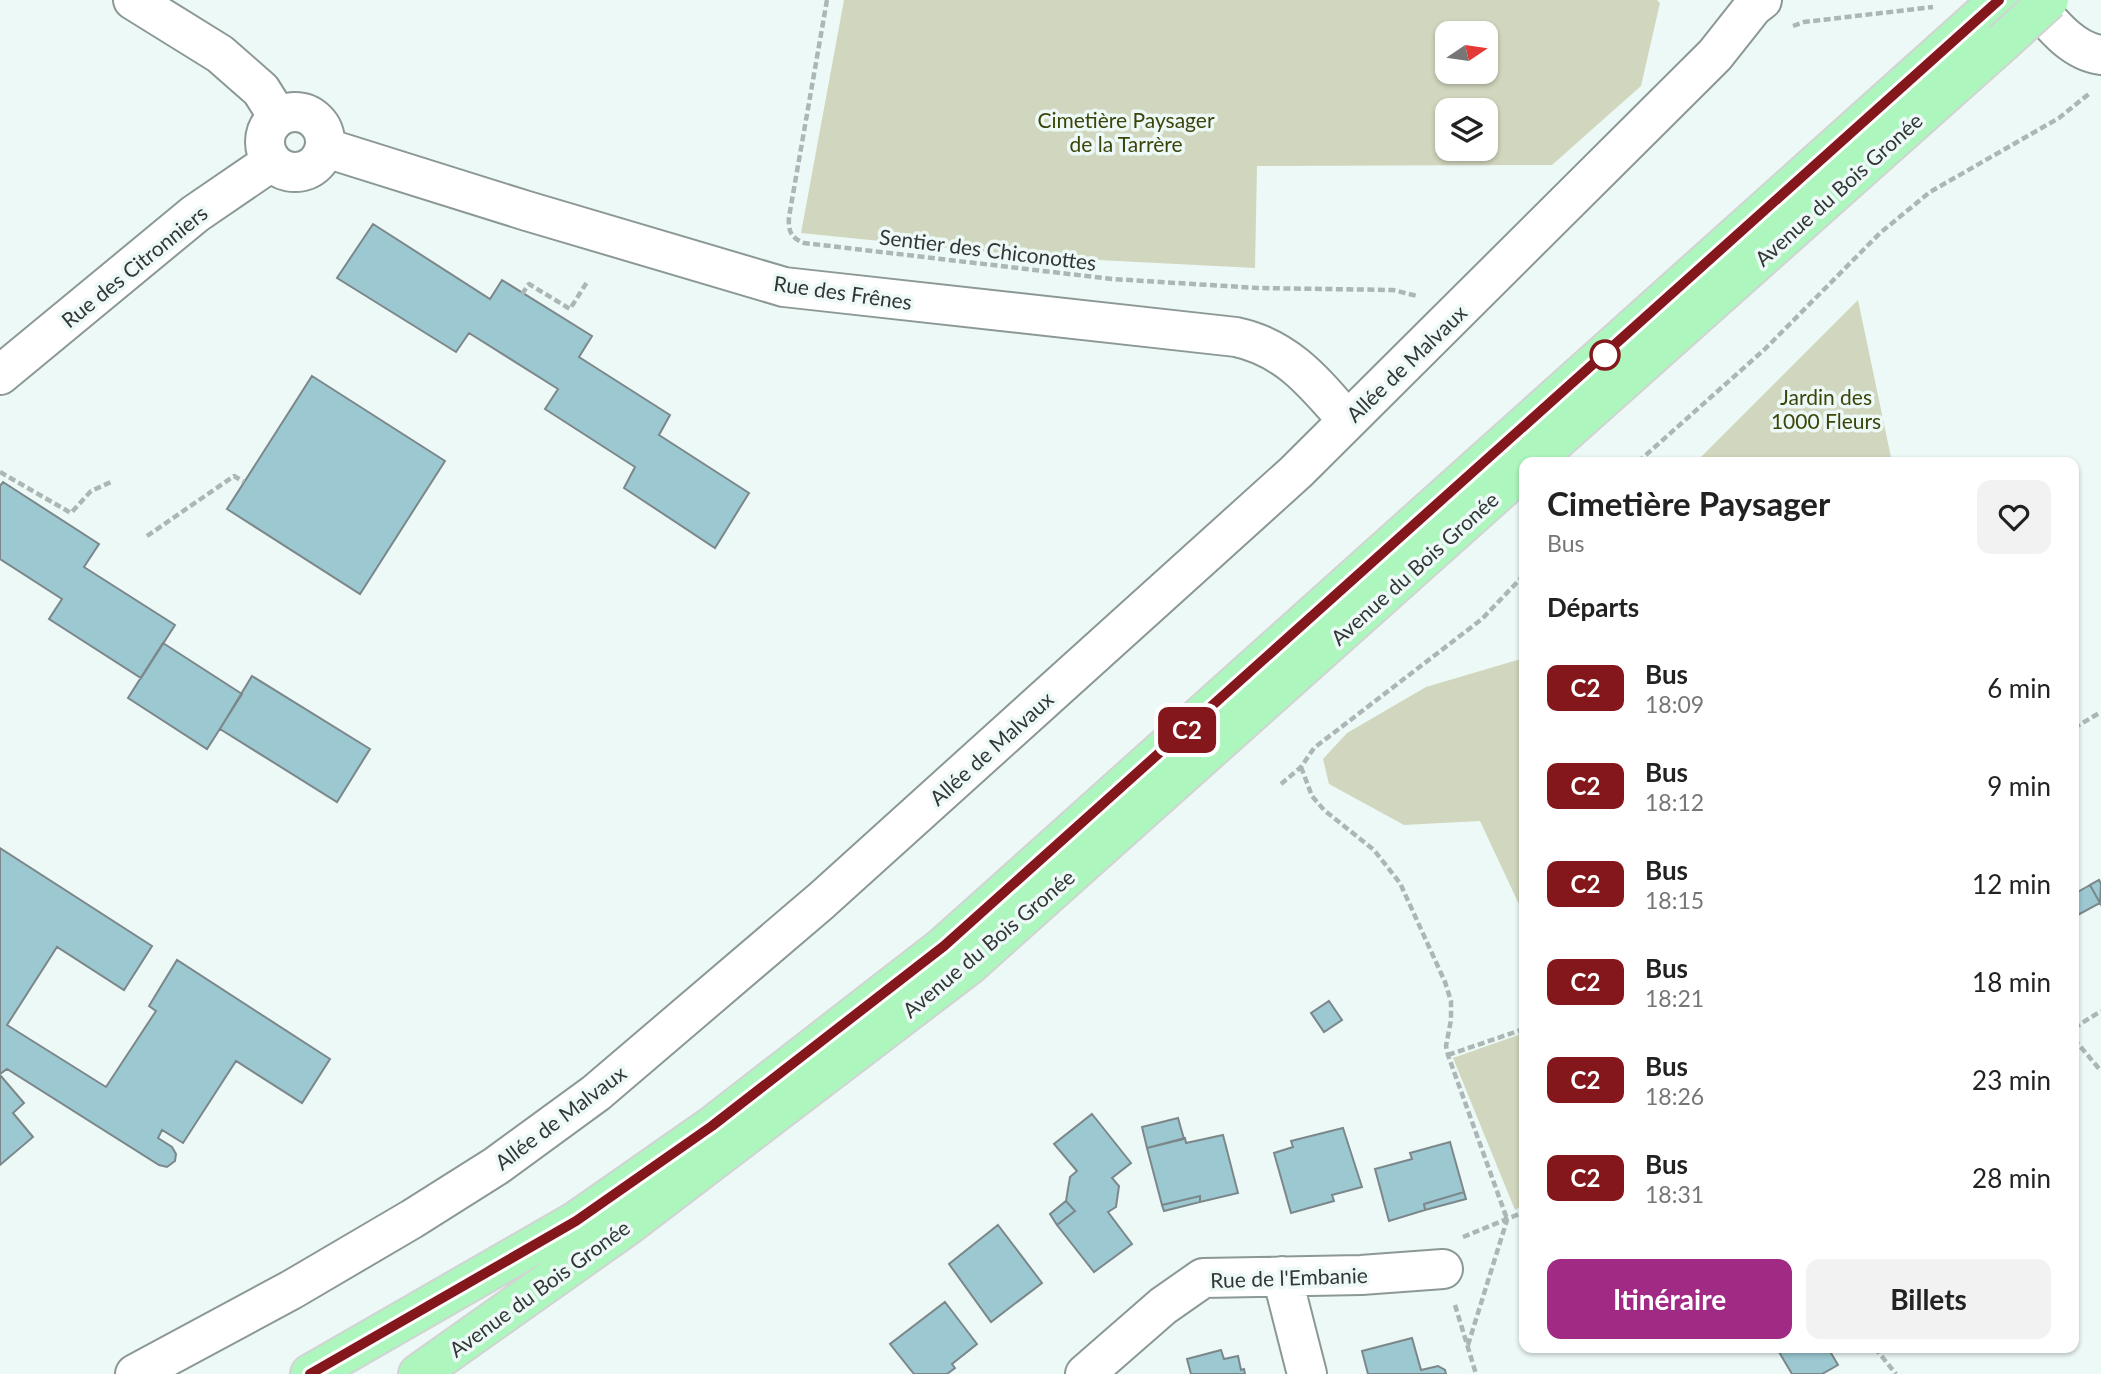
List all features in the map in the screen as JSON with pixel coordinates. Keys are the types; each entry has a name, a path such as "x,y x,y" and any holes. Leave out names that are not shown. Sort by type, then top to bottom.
{"main road":[{"name":"Avenue du Bois Gronée","path":"310,1374 576,1221 712,1126 944,946 1994,20 2049,0"},
{"name":"Avenue du Bois Gronée","path":"1537,457 1994,20"},
{"name":"Avenue du Bois Gronée","path":"418,1374 626,1226 968,966 1519,473"}],"street":[{"path":"133,0 220,54 261,90 278,117"},
{"path":"2031,0 2057,30 2089,53 2099,71"},
{"name":"Allée de Malvaux","path":"135,1374 290,1290 412,1219 496,1166 596,1093 821,901 1296,472 1705,65 1748,2"},
{"path":"295,111 312,116 324,130 326,148 318,163 304,172 286,172 271,162 264,146 267,130 278,117 295,111"},
{"name":"Rue des Frênes","path":"326,148 479,197 785,287 1236,337 1258,342 1275,350 1297,368 1323,392 1347,420"},
{"name":"Rue des Citronniers","path":"0,375 195,214 271,162"},
{"name":"Rue de l'Embanie","path":"1085,1374 1163,1306 1203,1278 1402,1273 1443,1269"},
{"path":"1282,1276 1307,1374"}],"path":[{"name":"Sentier des Chiconottes","path":"827,0 789,217 790,232 794,239 804,243 1112,279 1258,288 1393,290 1422,298"},
{"path":"1804,22 1938,6"},
{"path":"1645,457 1765,349 1880,233 1930,192 2059,118 2099,71"},
{"path":"522,294 529,284 570,309 587,282"},
{"path":"0,472 71,513 91,491 111,482"},
{"path":"147,536 234,475 244,482"},
{"path":"1280,784 1301,767 1314,748 1482,620 1519,580"},
{"path":"2079,725 2101,712"},
{"path":"1301,767 1312,796 1324,810 1374,850 1400,883 1451,1001 1447,1055 1507,1219 1468,1346"},
{"path":"2079,1025 2101,1011"},
{"path":"1447,1055 1519,1031"},
{"path":"2079,1045 2101,1071"},
{"path":"1507,1219 1519,1214"},
{"path":"1879,1353 1896,1374"}],"green space":[{"name":"Cimetière Paysager de la Tarrère","path":"844,0 1657,0 1660,3 1641,86 1552,165 1257,166 1255,268 1039,257 801,233"},
{"name":"Jardin des 1000 Fleurs","path":"1858,300 1891,457 1701,457"},
{"path":"1519,659 1519,904 1480,821 1404,825 1329,784 1323,759 1347,733 1426,687"},
{"path":"1519,1035 1519,1208 1515,1210 1453,1058"}],"building":[{"path":"373,224 490,299 502,280 592,336 579,357 670,415 659,435 749,493 715,548 624,488 635,467 545,409 558,389 469,333 456,352 337,278"},
{"path":"312,376 445,461 360,594 227,509"},
{"path":"3,482 99,544 84,567 175,625 141,678 49,619 62,599 0,559 0,486"},
{"path":"163,643 242,694 207,749 128,698"},
{"path":"252,676 370,749 337,802 220,729"},
{"path":"0,848 152,946 124,990 57,947 7,1025 106,1087 156,1011 149,1006 177,960 330,1059 302,1103 236,1061 183,1143 162,1130 158,1138 172,1147 176,1154 175,1161 167,1167 159,1165 7,1069 0,1074"},
{"path":"2099,880 2101,884 2100,903 2090,885"},
{"path":"2090,885 2100,903 2079,914 2079,891"},
{"path":"1329,1001 1342,1020 1324,1032 1311,1013"},
{"path":"0,1075 24,1103 13,1113 33,1137 0,1165"},
{"path":"1092,1114 1131,1163 1112,1178 1119,1186 1116,1207 1108,1212 1132,1244 1094,1272 1057,1225 1075,1211 1066,1201 1070,1177 1077,1171 1054,1144"},
{"path":"1178,1118 1184,1139 1147,1148 1142,1127"},
{"path":"1343,1128 1362,1187 1332,1195 1334,1201 1291,1213 1274,1153 1293,1147 1291,1141"},
{"path":"1223,1135 1238,1193 1200,1202 1200,1196 1162,1205 1147,1148 1185,1138 1186,1143"},
{"path":"1450,1142 1464,1192 1424,1204 1425,1210 1389,1221 1375,1169 1412,1159 1410,1153"},
{"path":"1464,1192 1466,1199 1425,1210 1424,1204"},
{"path":"1200,1196 1200,1202 1164,1211 1162,1205"},
{"path":"1066,1201 1075,1211 1057,1225 1050,1214"},
{"path":"998,1225 1042,1283 991,1322 949,1264"},
{"path":"945,1302 977,1344 952,1364 955,1368 947,1374 914,1374 890,1344"},
{"path":"1412,1338 1421,1370 1438,1366 1445,1370 1446,1374 1368,1374 1362,1351"},
{"path":"1221,1350 1224,1359 1238,1356 1241,1370 1244,1369 1245,1374 1191,1374 1187,1359"},
{"path":"1780,1353 1831,1353 1838,1365 1822,1374 1792,1374"}],"bus line":[{"name":"C2","path":"310,1374 576,1221 712,1126 944,946 1999,0"}]}
